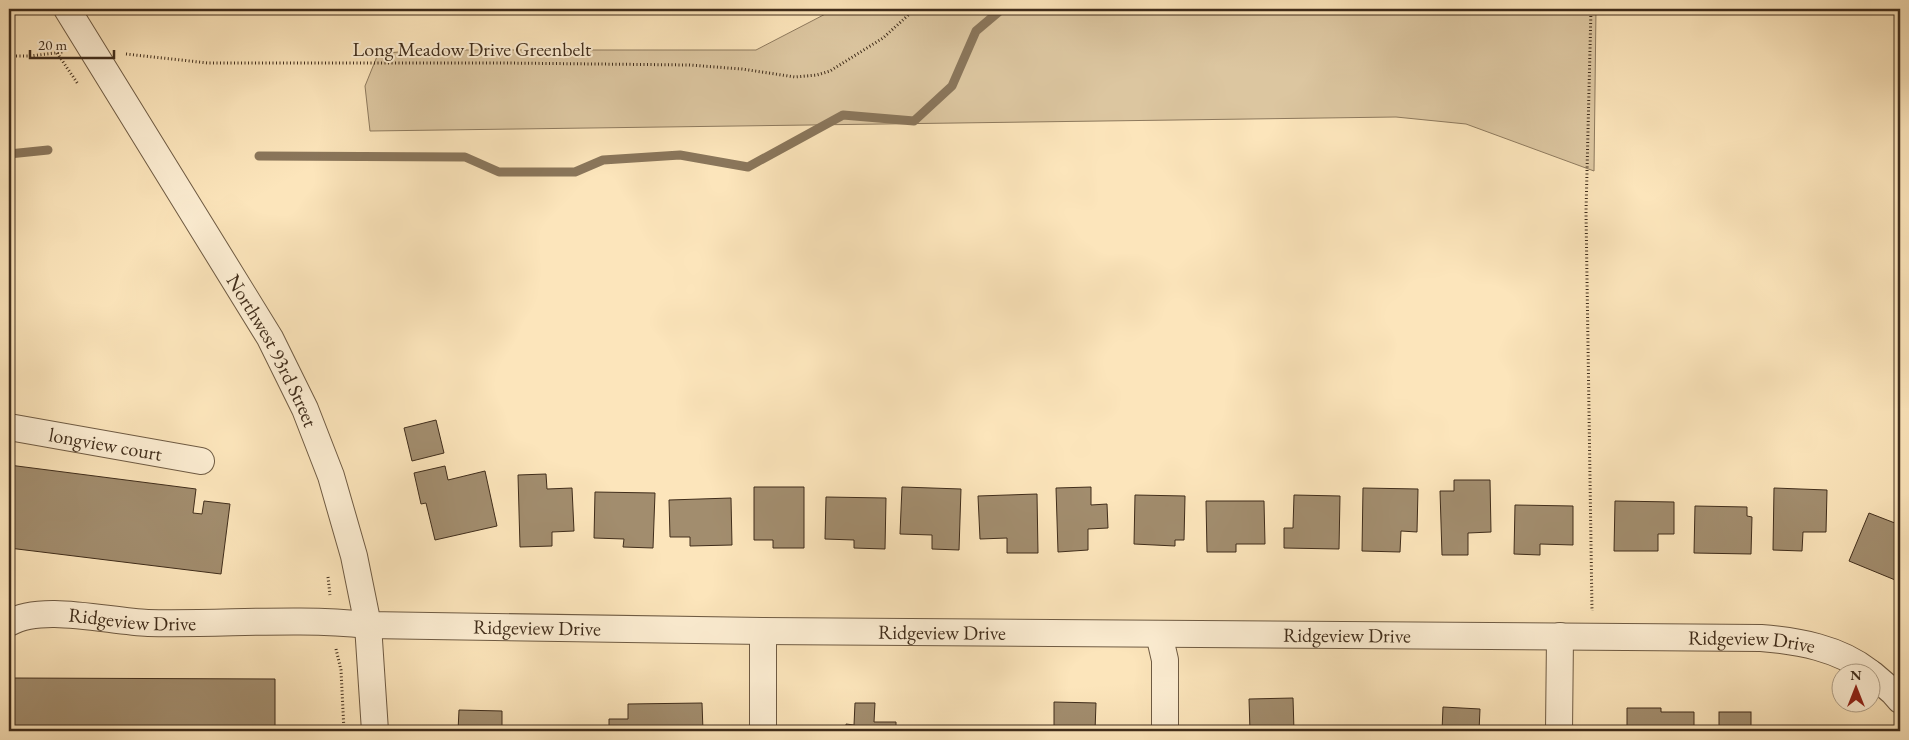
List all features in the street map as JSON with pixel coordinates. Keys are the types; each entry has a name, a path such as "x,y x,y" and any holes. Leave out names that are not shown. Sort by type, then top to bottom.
{"street":[{"name":"Northwest 93rd Street","path":"67,9 270,338 305,409 332,476 354,556 368,625 375,731"},
{"name":"longview court","path":"9,427 201,461"},
{"name":"Ridgeview Drive","path":"9,623 34,614 60,614 147,623 332,621 368,625 763,631 1761,638 1796,641 1832,652 1850,662"},
{"path":"763,631 763,731"},
{"path":"1159,634 1165,660 1165,731"},
{"path":"1559,731 1560,636"},
{"name":"Ridgeview Drive","path":"1882,683 1900,700"}],"path":[{"name":"Long Meadow Drive Greenbelt","path":"9,56 57,53 71,49 140,54 208,64 504,62 689,65 742,69 795,77 817,75 830,71 884,38 915,9"},
{"path":"1591,9 1586,212 1593,637"},
{"path":"57,53 80,86"},
{"path":"328,573 330,600"},
{"path":"334,642 341,670 344,731"}],"shaded area":[{"path":"835,9 1596,9 1594,171 1466,124 1396,117 370,131 365,86 378,54 419,50 756,50"}],"building":[{"path":"436,420 444,453 412,461 404,428"},
{"path":"9,465 196,489 193,513 202,514 204,501 230,504 221,574 9,548"},
{"path":"445,466 448,480 485,471 497,526 435,540 426,503 421,504 414,473"},
{"path":"546,474 547,489 572,488 574,531 552,532 552,546 520,547 518,475"},
{"path":"1454,480 1490,480 1491,532 1468,533 1468,555 1442,555 1440,491 1454,491"},
{"path":"754,487 804,487 804,548 773,548 773,540 754,540"},
{"path":"902,487 961,489 959,550 932,549 932,535 900,534"},
{"path":"1091,487 1091,505 1107,504 1108,528 1088,529 1088,550 1058,552 1056,488"},
{"path":"1363,488 1418,489 1417,532 1401,531 1400,552 1362,551"},
{"path":"1774,488 1827,490 1826,532 1803,532 1802,551 1773,550"},
{"path":"595,492 655,493 653,548 623,547 624,539 594,538"},
{"path":"1037,494 1038,553 1007,553 1007,538 980,539 978,496"},
{"path":"1135,495 1185,496 1184,540 1175,540 1175,546 1134,544"},
{"path":"1294,495 1340,496 1339,549 1284,548 1284,528 1293,528"},
{"path":"826,497 886,498 885,549 854,548 854,540 825,539"},
{"path":"731,498 732,545 690,546 690,537 670,537 669,500"},
{"path":"1206,501 1264,501 1265,544 1236,544 1236,552 1207,552"},
{"path":"1615,501 1674,502 1674,534 1658,534 1658,551 1614,551"},
{"path":"1515,505 1573,506 1573,545 1540,544 1540,555 1514,554"},
{"path":"1695,506 1747,507 1747,516 1752,517 1751,554 1694,553"},
{"path":"1869,513 1900,525 1900,582 1849,561"},
{"path":"9,678 275,679 275,731 9,731"},
{"path":"1293,698 1294,731 1250,731 1249,699"},
{"path":"1054,702 1096,703 1095,731 1054,731"},
{"path":"702,703 703,731 609,731 609,719 628,719 628,704"},
{"path":"855,703 875,703 874,722 896,722 896,731 846,731 846,724 854,725"},
{"path":"1443,707 1480,709 1479,731 1442,731"},
{"path":"1627,708 1661,708 1661,712 1694,712 1694,731 1627,731"},
{"path":"459,710 502,711 502,731 458,731"},
{"path":"1719,712 1751,712 1751,731 1719,731"}],"waterway":[{"path":"259,156 465,157 499,172 575,172 603,160 680,155 748,167 843,115 914,121 952,86 976,31 1002,9"},
{"path":"9,154 48,150"}]}
